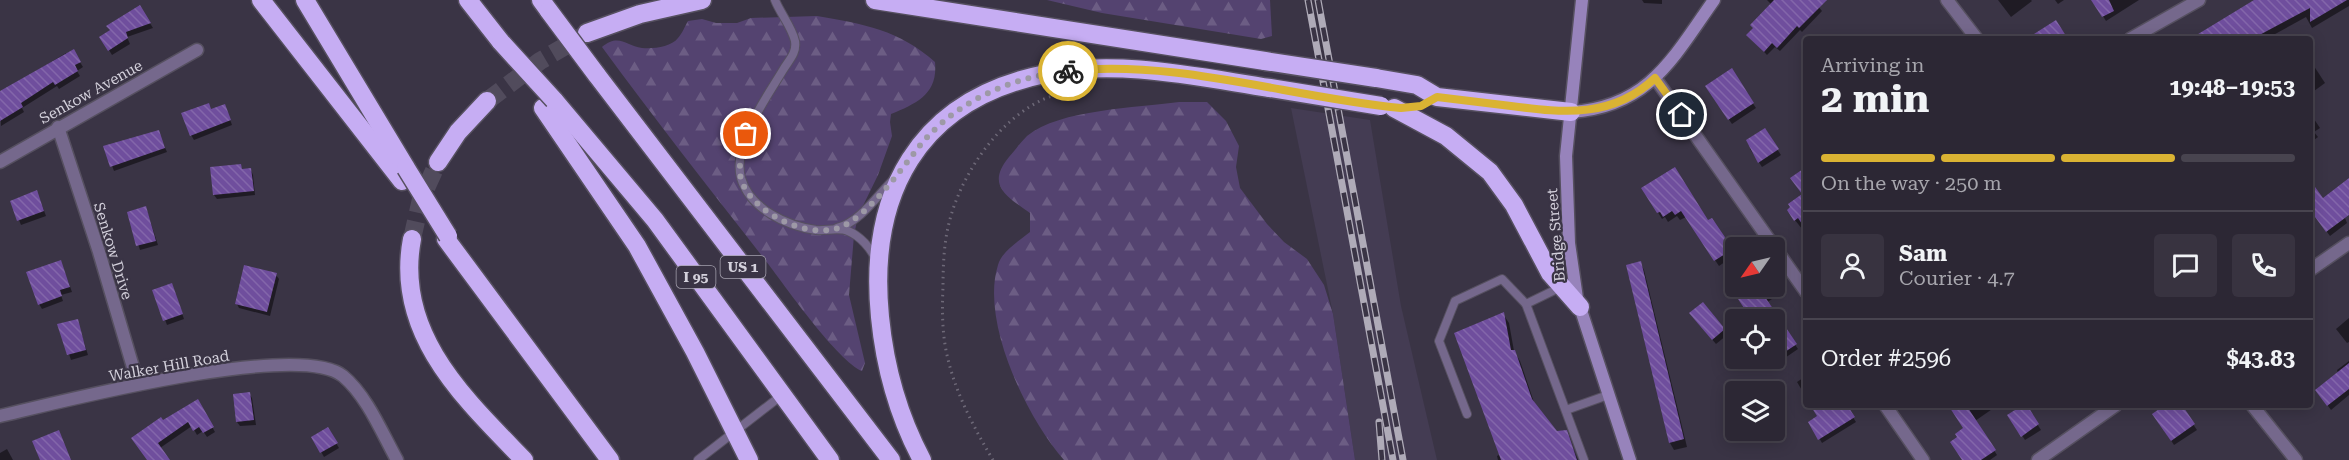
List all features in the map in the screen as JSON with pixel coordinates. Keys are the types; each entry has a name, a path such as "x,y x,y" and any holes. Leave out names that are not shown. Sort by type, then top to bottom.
{"highway":[{"path":"261,0 404,175"},
{"path":"304,0 404,175 450,242 610,460"},
{"name":"I 95","path":"468,0 516,58 548,104 656,220 830,460"},
{"path":"587,33 650,11 702,0"},
{"path":"875,0 1376,78 1417,86 1437,97 1570,112"},
{"name":"US 1","path":"545,5 891,460"},
{"path":"922,460 898,408 890,378 880,323 878,264 886,211 905,166 935,129 970,103 1002,86 1044,74 1079,70 1134,70 1388,107 1417,108 1437,97"},
{"path":"438,162 458,132 487,101"},
{"path":"548,104 637,246 695,352 749,460"},
{"path":"1388,107 1446,136 1486,168 1514,205 1544,263 1561,287 1580,307"},
{"path":"412,239 410,258 412,291 419,321 430,348 457,388 524,460"}],"street":[{"name":"Bridge Street","path":"1582,0 1566,156 1569,243 1580,307 1630,460"},
{"path":"1570,112 1604,107 1623,101 1640,91 1655,78 1714,0"},
{"path":"1947,0 1975,36"},
{"path":"2135,36 2199,0"},
{"name":"Senkow Avenue","path":"0,162 196,50"},
{"path":"1655,78 1803,288"},
{"name":"Senkow Drive","path":"58,127 138,384"},
{"path":"2313,268 2349,243"},
{"name":"Walker Hill Road","path":"0,416 138,384 202,373 279,364 320,367 343,376 367,406 397,460"},
{"path":"1887,408 1923,460"},
{"path":"2038,460 2112,408"},
{"path":"2254,408 2296,460"}],"lane":[{"path":"775,0 795,40 794,55 767,94 746,134 740,165 741,179 757,203 774,217 818,230 846,230 861,240 873,253 878,264"},
{"path":"832,230 842,227 861,213 905,166"},
{"path":"1467,414 1439,341 1455,301 1502,279 1526,304 1584,460"},
{"path":"1526,304 1561,287"},
{"path":"698,460 782,395"},
{"path":"1566,410 1608,395"}],"path":[{"path":"993,460 962,400 951,371 945,345 943,271 949,223 969,173 1005,127 1042,100 1097,87"}],"shaded area":[{"path":"1291,108 1370,120 1401,306 1437,460 1355,460 1333,314"}],"green space":[{"path":"1047,0 1270,0 1272,36 1261,39 1102,13"},
{"path":"817,16 850,22 894,35 922,51 935,62 933,82 924,96 891,114 892,136 878,175 858,216 854,235 849,295 865,363 862,371 840,354 813,323 602,47 613,41 642,48 667,45 678,38 688,21 702,19 716,23 737,23 751,18"},
{"path":"1179,102 1207,102 1226,121 1239,146 1236,167 1240,188 1267,224 1284,242 1307,259 1324,285 1333,314 1355,460 1064,460 1050,442 1022,395 1001,341 994,288 998,265 1003,255 1030,232 1030,213 1002,190 999,176 1002,167 1027,136 1059,120 1100,111"}],"building":[{"path":"1774,0 1827,0 1799,28 1797,26 1777,48 1772,43 1764,52 1746,35 1753,28 1750,25"},
{"path":"2091,0 2109,0 2114,11 2102,17"},
{"path":"2254,0 2347,0 2310,22 2310,8 2258,36 2195,36"},
{"path":"140,5 151,23 126,32 128,38 108,51 99,37 110,30 106,26"},
{"path":"2056,20 2066,36 2031,36"},
{"path":"74,49 81,62 75,65 78,71 55,85 53,82 21,103 23,107 0,121 0,91"},
{"path":"1732,68 1754,103 1728,120 1705,86"},
{"path":"209,103 211,109 225,104 231,120 190,136 181,113"},
{"path":"1765,128 1779,149 1758,163 1746,140"},
{"path":"159,130 165,148 110,167 103,146"},
{"path":"241,164 242,169 251,168 254,191 213,195 210,167"},
{"path":"1675,167 1708,220 1712,218 1725,237 1725,254 1714,261 1681,211 1675,215 1672,211 1663,217 1660,212 1657,213 1641,188"},
{"path":"1803,169 1803,226 1798,218 1794,221 1787,210 1790,207 1788,204 1802,194 1790,178"},
{"path":"2349,178 2349,215 2326,232 2313,214 2313,184 2323,198"},
{"path":"37,190 44,211 17,221 10,201"},
{"path":"146,206 156,241 136,246 127,212"},
{"path":"61,260 70,287 60,290 62,296 38,305 26,272"},
{"path":"1641,261 1684,439 1669,443 1626,265"},
{"path":"244,265 277,273 267,312 235,304"},
{"path":"172,283 183,314 163,321 152,290"},
{"path":"1741,297 1765,297 1773,309 1745,309 1738,299"},
{"path":"1703,302 1725,329 1712,340 1689,313"},
{"path":"1504,312 1511,350 1515,350 1532,399 1557,431 1567,430 1577,460 1501,460 1454,333"},
{"path":"78,319 86,350 67,355 57,324"},
{"path":"1785,326 1797,344 1785,352"},
{"path":"2349,363 2349,389 2327,406 2315,390"},
{"path":"250,392 254,420 236,422 233,394"},
{"path":"198,399 214,427 203,433 199,427 193,431 188,422 158,443 170,460 147,460 131,438 161,417 163,420"},
{"path":"1812,408 1849,408 1855,417 1818,440 1808,422 1817,416"},
{"path":"1950,408 1968,408 1996,450 1981,460 1962,460 1950,442 1963,428"},
{"path":"2018,408 2029,408 2039,424 2021,437 2007,415"},
{"path":"2161,408 2184,408 2195,424 2171,441 2152,414"},
{"path":"328,427 338,443 320,453 311,437"},
{"path":"59,430 71,460 40,460 32,441"}],"tunnel":[{"path":"487,101 540,61 586,34"},
{"path":"412,239 421,199 438,162"}],"railway":[{"path":"1308,0 1393,460"},
{"path":"1318,0 1403,460"},
{"path":"1379,422 1382,460"}],"way so far":[{"path":"746,134 740,165 741,179 757,203 766,212 783,221 818,230 832,230 842,227 861,213 905,166 930,135 961,108 1002,86 1068,71"}],"route":[{"path":"1068,71 1106,69 1163,72 1412,109 1425,105 1437,97 1556,112 1593,110 1628,99 1655,78 1682,115"}]}
